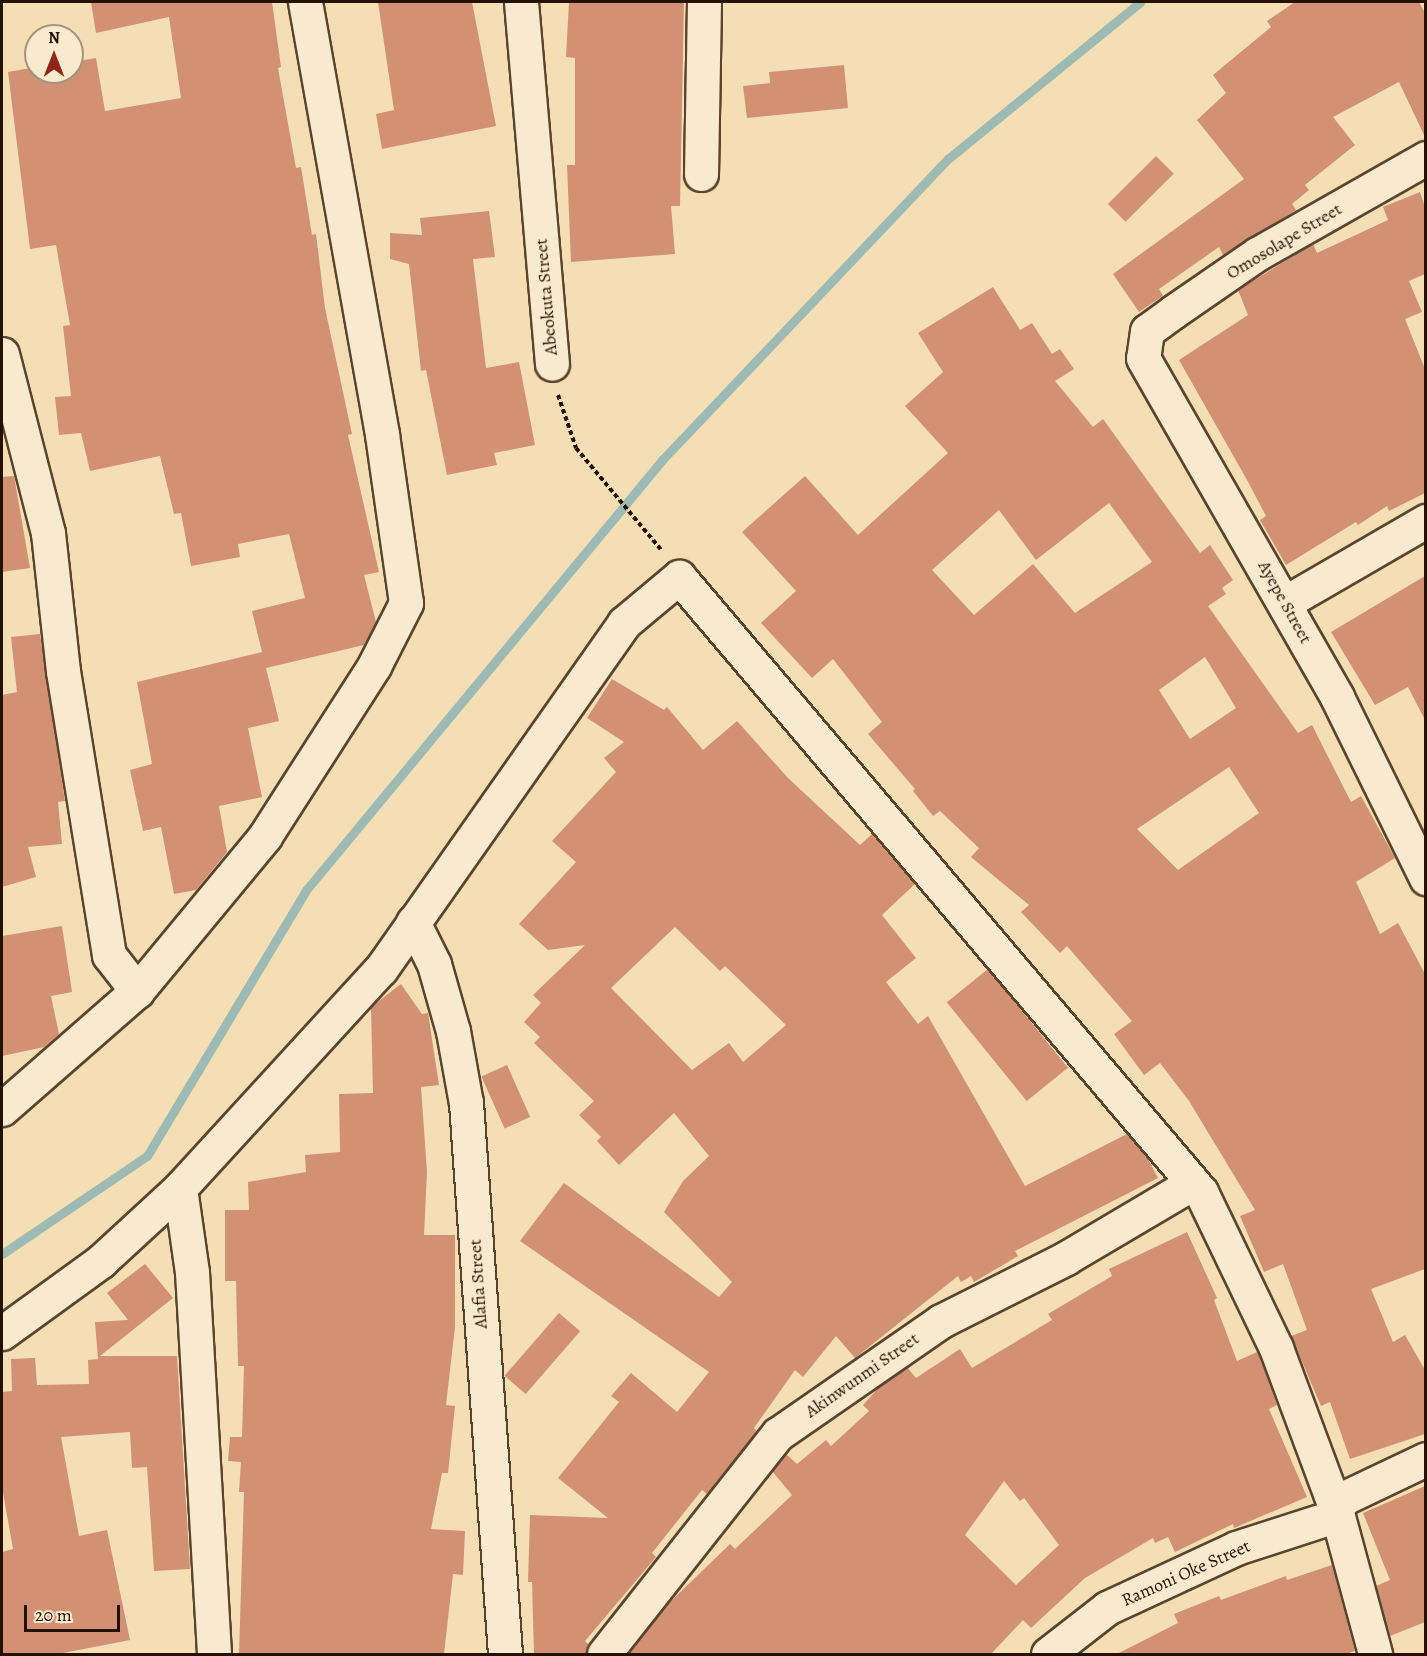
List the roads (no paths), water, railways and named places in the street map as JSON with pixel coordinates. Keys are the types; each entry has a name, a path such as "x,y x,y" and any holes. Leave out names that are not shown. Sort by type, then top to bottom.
{"street":[{"path":"2,1108 137,991 265,836 374,666 406,603 382,434 305,2"},
{"name":"Abeokuta Street","path":"521,2 552,364"},
{"path":"701,174 704,2"},
{"name":"Omosolape Street","path":"1147,331 1257,254 1425,158"},
{"name":"Ayepe Street","path":"1147,331 1143,358 1286,602 1337,697 1425,878"},
{"path":"2,354 48,533 63,671 109,955 137,991"},
{"path":"1286,602 1425,521"},
{"path":"2,1333 101,1261 180,1188 381,969 624,623 678,577 1193,1183 1276,1348 1336,1509 1375,1654"},
{"name":"Alafia Street","path":"413,922 434,964 453,1031 465,1103 505,1654"},
{"name":"Akinwunmi Street","path":"604,1654 778,1434 941,1321 1066,1258 1193,1183"},
{"path":"180,1188 192,1272 214,1654"},
{"name":"Ramoni Oke Street","path":"1048,1654 1107,1608 1236,1548 1329,1518 1344,1498 1425,1459"}],"waterway":[{"path":"2,1254 147,1156 307,889 663,459 949,158 1140,2"}]}
